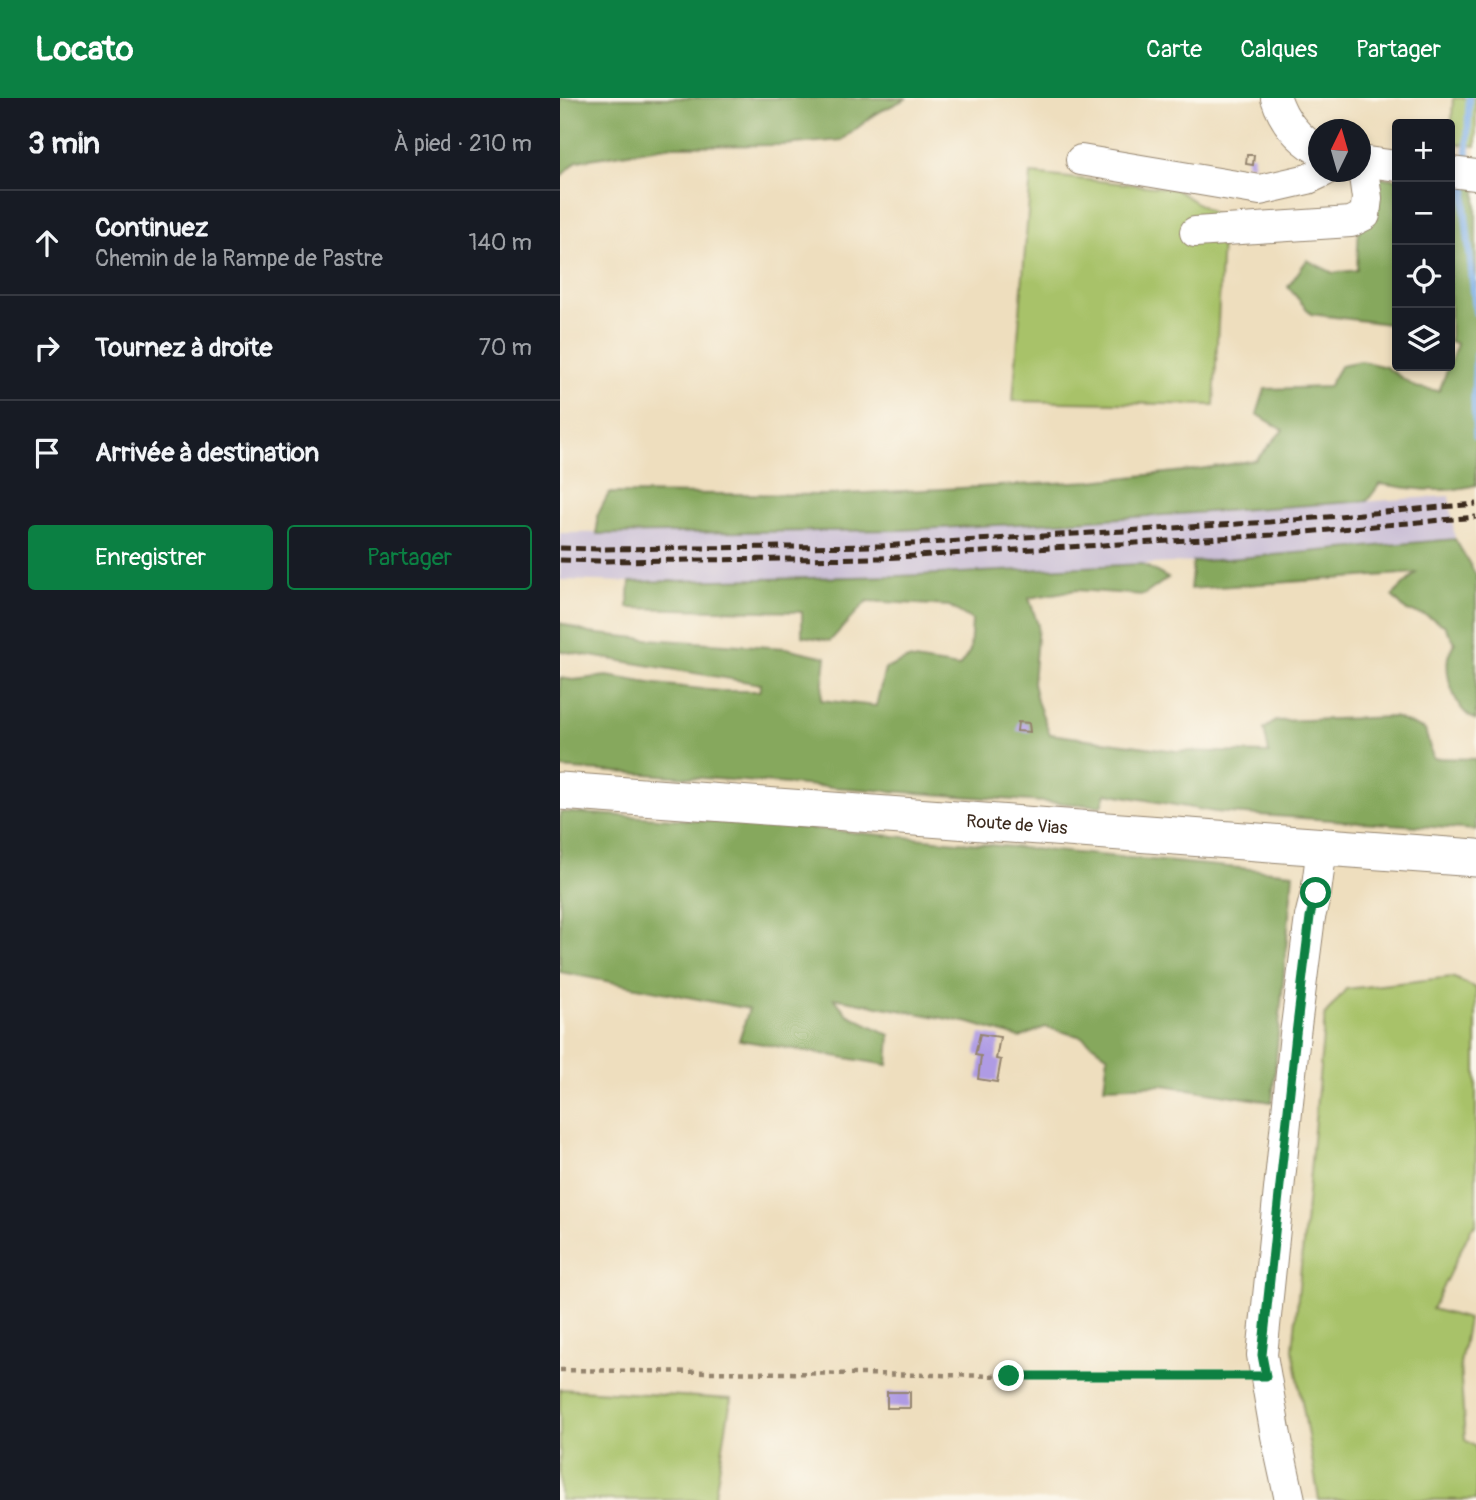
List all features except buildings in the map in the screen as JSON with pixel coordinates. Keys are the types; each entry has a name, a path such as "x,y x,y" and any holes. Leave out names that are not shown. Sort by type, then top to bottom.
{"main road":[{"name":"Route de Vias","path":"560,791 1476,858"}],"street":[{"path":"1276,98 1281,112 1298,135 1308,142"},
{"path":"1081,160 1260,190 1308,179"},
{"path":"1371,163 1392,165"},
{"path":"1195,232 1351,222 1365,215 1367,198 1364,182"},
{"path":"1290,1500 1262,1355 1310,917 1322,847"}],"path":[{"path":"560,1370 981,1376 1266,1376"}],"shaded area":[{"path":"1449,496 1455,539 1329,551 1193,562 898,576 630,582 560,580 560,533 900,530"}],"green space":[{"path":"560,98 907,98 875,114 842,140 783,145 673,146 577,161 560,177"},
{"path":"1453,98 1476,98 1476,146 1455,143 1455,119 1452,119"},
{"path":"1031,174 1175,189 1223,220 1214,405 1013,401"},
{"path":"1371,177 1392,179 1392,324 1311,314 1288,287 1307,260 1333,273 1357,270 1361,182 1371,182"},
{"path":"1455,184 1476,186 1476,485 1440,490 1380,484 1367,501 1077,521 900,530 597,534 597,516 609,493 827,495 1092,481 1256,460 1283,430 1257,414 1265,389 1328,387 1341,365 1361,361 1386,367 1415,387 1439,391 1447,371 1455,371"},
{"path":"1455,539 1476,575 1476,720 1463,710 1453,693 1448,675 1448,655 1455,642 1444,625 1425,615 1407,611 1392,596 1416,573 1190,589 1193,562"},
{"path":"1142,564 1168,578 1144,595 1076,590 1029,598 1038,625 1033,683 1050,734 1176,751 1269,753 1264,729 1276,721 1394,717 1425,730 1433,758 1476,759 1476,830 1215,812 1106,793 1102,806 560,768 560,678 573,680 607,676 720,691 759,691 761,684 560,651 560,623 589,633 786,648 826,657 821,700 876,706 885,669 908,659 959,667 970,651 972,620 949,606 867,601 830,641 802,636 802,612 628,608 630,582 898,576"},
{"path":"560,812 773,825 1293,873 1272,1102 1163,1085 1104,1087 1108,1056 1082,1037 1045,1027 1020,1038 970,1023 834,998 847,1014 890,1035 888,1065 739,1040 749,1009 560,972"},
{"path":"1452,977 1476,988 1476,1225 1471,1229 1432,1309 1468,1319 1460,1364 1465,1440 1476,1447 1476,1500 1319,1500 1293,1349 1325,1015 1346,989"},
{"path":"560,1389 731,1399 714,1500 560,1500"}],"waterway":[{"path":"1467,167 1469,98"},
{"path":"1466,179 1465,210 1476,313"},
{"path":"1476,355 1476,436"}],"railway":[{"path":"560,548 880,546 1270,522 1476,504"},
{"path":"560,560 881,558 1272,535 1476,517"}],"route":[{"path":"1009,1376 1266,1376 1262,1355 1272,1250 1310,917 1316,893"}]}
